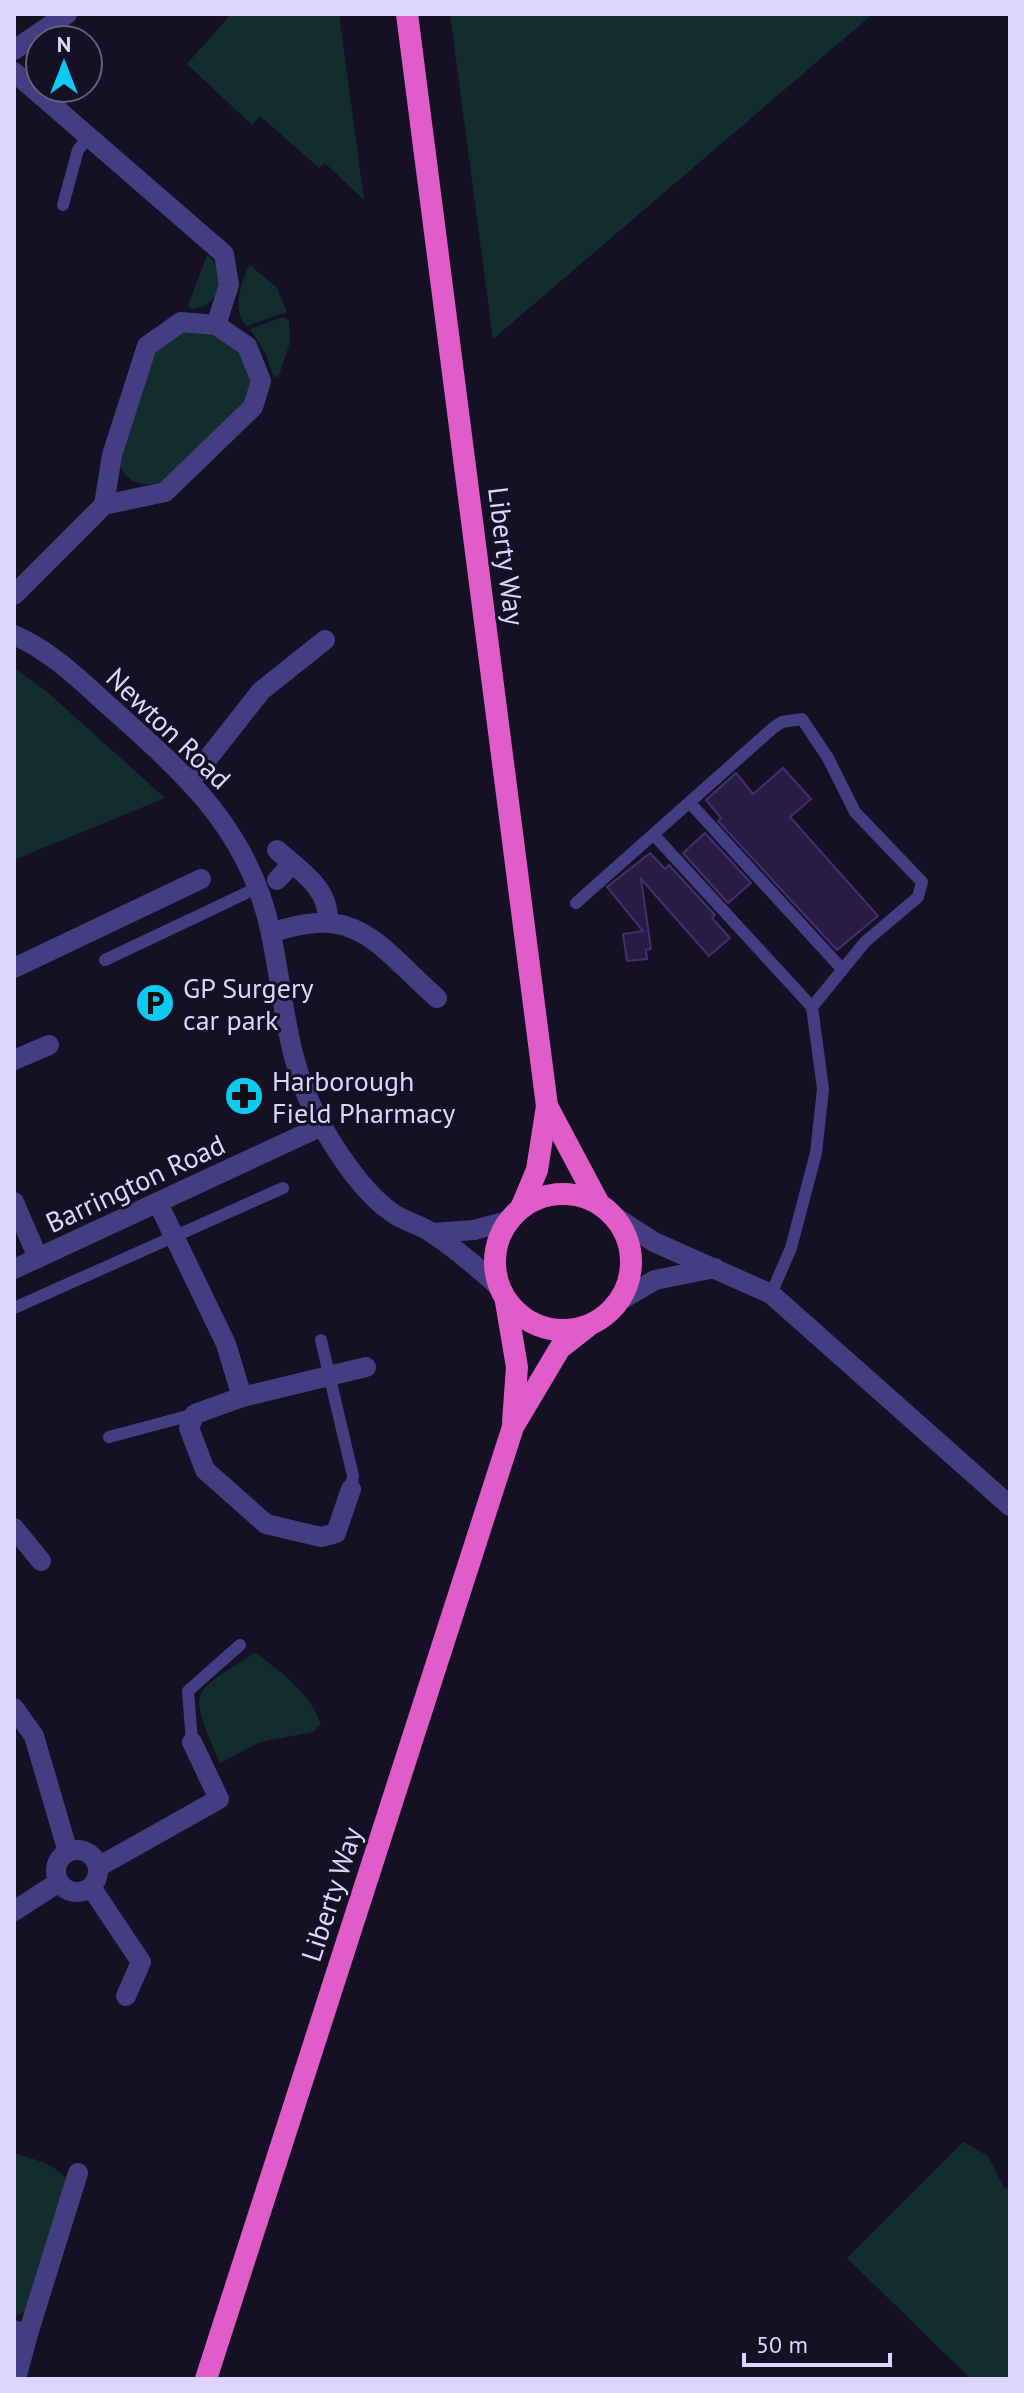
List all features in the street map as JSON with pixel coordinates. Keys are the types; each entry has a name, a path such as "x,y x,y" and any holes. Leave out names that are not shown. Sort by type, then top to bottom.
{"highway":[{"name":"Liberty Way","path":"407,14 547,1106 537,1170 514,1215"},
{"name":"Liberty Way","path":"547,1106 577,1169 605,1210"},
{"path":"551,1195 575,1196 605,1210 630,1248 631,1266 619,1301 605,1317 587,1327 565,1331 542,1328 522,1318 502,1294 495,1253 514,1215 551,1195"},
{"name":"Liberty Way","path":"502,1294 517,1367 513,1427"},
{"name":"Liberty Way","path":"206,2379 513,1427 560,1348 587,1327"}],"street":[{"path":"14,50 67,14"},
{"path":"14,72 224,254 229,285 216,325"},
{"path":"14,595 104,505 165,492 253,407 261,381 247,346 216,325 181,322 147,346 112,455 104,505"},
{"name":"Newton Road","path":"14,635 34,643 72,673 191,780 232,835 257,888 271,933 298,1079 322,1126 363,1186 394,1215 432,1233 502,1294"},
{"path":"191,780 261,691 325,640"},
{"path":"277,880 284,857 325,896 328,921"},
{"path":"14,968 201,879"},
{"path":"271,933 305,921 328,921 354,928 437,998"},
{"path":"16,1054 49,1045"},
{"name":"Barrington Road","path":"14,1269 322,1126"},
{"path":"14,1202 38,1258"},
{"path":"158,1203 226,1344 242,1397"},
{"path":"605,1210 654,1242 771,1294 1010,1506"},
{"name":"Newton Road","path":"432,1233 474,1230 514,1215"},
{"path":"619,1301 655,1280 715,1268"},
{"path":"351,1489 336,1533 321,1537 266,1524 205,1470 189,1428 195,1414 242,1397 366,1367"},
{"path":"14,1528 41,1561"},
{"path":"14,1708 34,1736 68,1852"},
{"path":"91,1887 98,1867 219,1799 192,1742"},
{"path":"68,1852 89,1854 98,1867"},
{"path":"68,1852 56,1868 59,1882 70,1892 91,1887"},
{"path":"14,1911 59,1882"},
{"path":"91,1887 141,1962 126,1996"},
{"path":"16,2379 21,2332 78,2173"}],"lane":[{"path":"63,205 78,150 88,137"},
{"path":"576,903 782,722 802,719 855,812 922,882 918,897 865,942 812,1007"},
{"path":"690,803 842,969"},
{"path":"654,835 812,1007 823,1089 816,1153 791,1248 771,1294"},
{"path":"105,960 257,888"},
{"path":"14,1308 283,1188"},
{"path":"321,1340 353,1476 351,1489"},
{"path":"109,1437 195,1414"},
{"path":"192,1742 188,1691 240,1645"}],"green space":[{"path":"231,14 339,14 364,200 325,163 319,168 260,116 252,125 187,64"},
{"path":"450,14 873,14 493,339"},
{"path":"207,255 218,271 219,288 210,302 192,309 188,306"},
{"path":"250,265 277,288 287,312 247,326 242,321 239,305 243,279"},
{"path":"283,317 289,320 290,342 279,375 274,378 266,354 250,329"},
{"path":"200,329 241,353 249,370 251,398 167,480 137,483 126,475 118,460 146,363 171,335"},
{"path":"14,668 45,690 165,798 14,860"},
{"path":"255,1653 302,1693 321,1724 313,1732 260,1742 220,1763 199,1707 200,1696 217,1678"},
{"path":"963,2142 988,2156 1004,2188 1010,2189 1010,2379 971,2379 847,2258"},
{"path":"14,2153 51,2166 69,2182 30,2309 14,2317"}],"building":[{"path":"783,768 811,799 790,817 878,916 837,950 718,821 721,818 706,800 736,773 753,794"},
{"path":"705,833 751,883 728,903 683,853"},
{"path":"650,853 665,869 669,865 715,915 712,918 730,938 709,956 641,879 651,949 646,950 647,959 627,961 623,934 643,931 607,887"}],"place":[{"name":"GP Surgery car park","path":"155,1003"},
{"name":"Harborough Field Pharmacy","path":"244,1096"}]}
